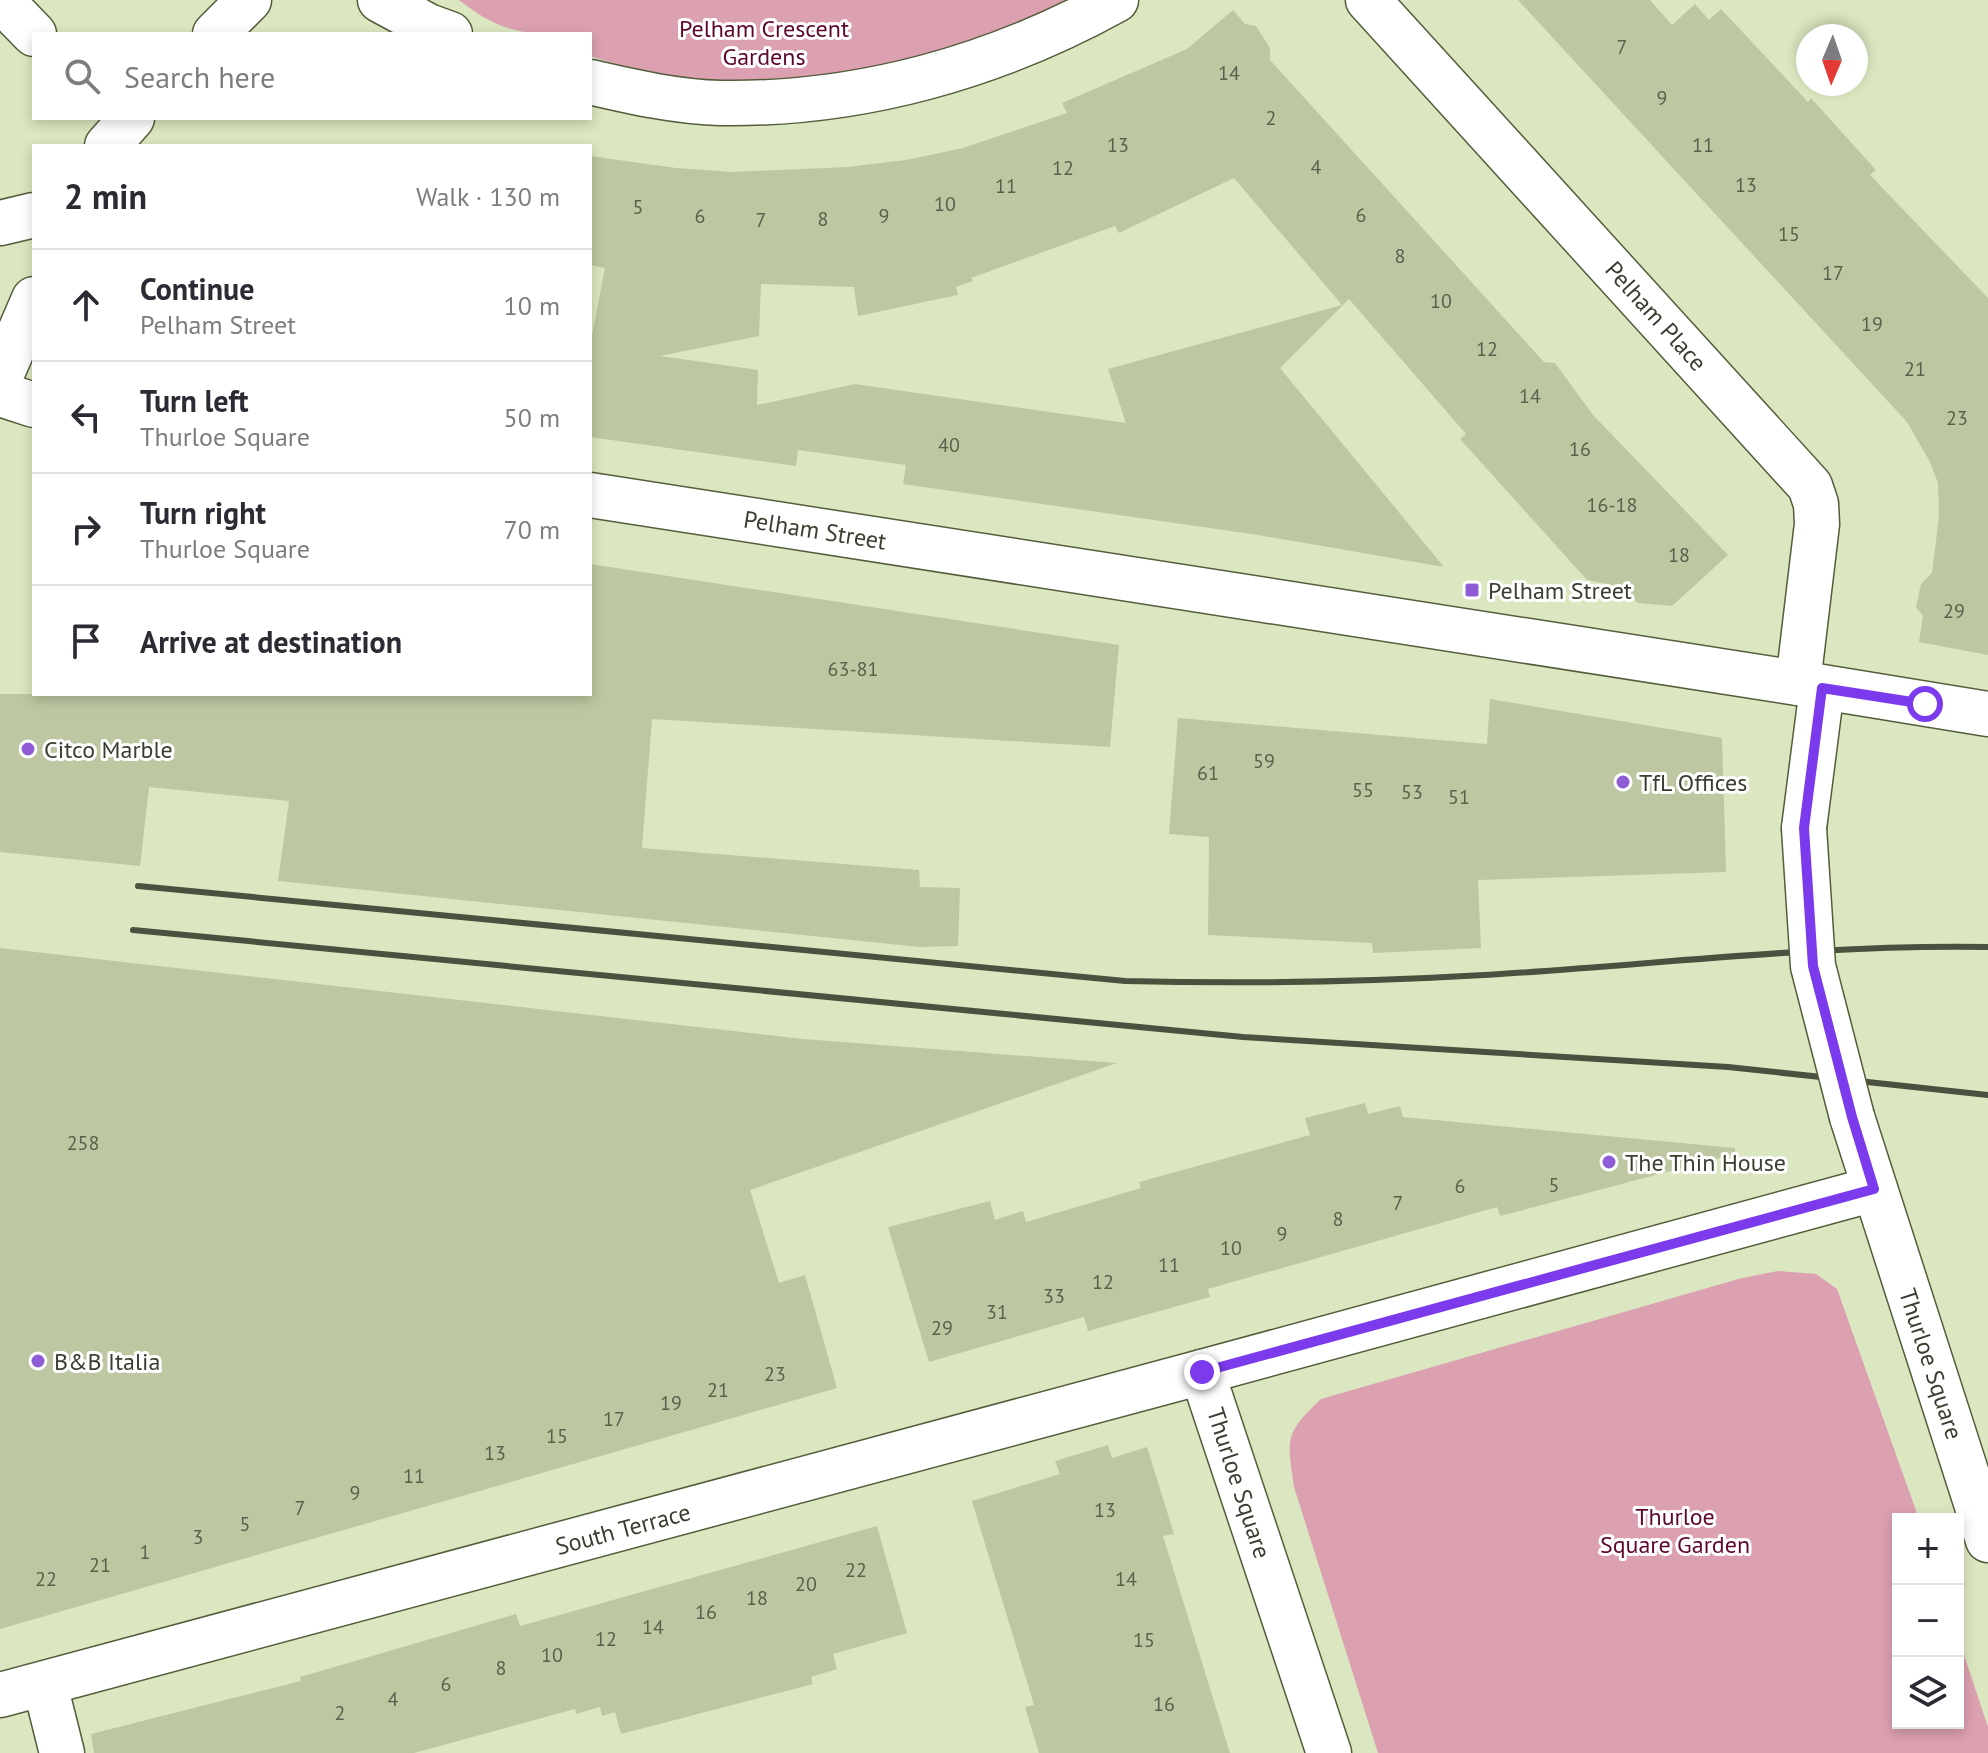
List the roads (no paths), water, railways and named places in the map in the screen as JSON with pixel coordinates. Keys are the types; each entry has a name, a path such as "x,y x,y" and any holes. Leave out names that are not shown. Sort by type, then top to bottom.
{"street":[{"path":"1,0 32,32"},
{"path":"217,32 249,0"},
{"path":"380,0 444,32"},
{"path":"592,82 652,96 720,103 802,99 875,90 962,68 1031,43 1116,0"},
{"name":"Pelham Place","path":"1368,0 1810,486 1816,504 1817,524 1810,685"},
{"path":"0,223 32,215"},
{"path":"0,378 32,304"},
{"path":"0,394 32,404"},
{"name":"Pelham Street","path":"592,495 1988,714"},
{"name":"Thurloe Square","path":"1810,685 1804,828 1813,966 1852,1117 1988,1540"},
{"path":"1202,1372 1874,1189"},
{"name":"Thurloe Square","path":"1202,1372 1329,1753"},
{"name":"South Terrace","path":"0,1695 1202,1372"},
{"path":"45,1685 62,1753"}],"railway":[{"path":"138,886 1125,981 1394,979 1799,952 1988,947"},
{"path":"133,930 1243,1037 1728,1067 1988,1095"}],"place":[{"name":"Pelham Street","path":"1472,590"},
{"name":"Citco Marble","path":"28,749"},
{"name":"TfL Offices","path":"1623,782"},
{"name":"The Thin House","path":"1609,1162"},
{"name":"B&B Italia","path":"38,1361"}],"park label":[{"name":"Pelham Crescent Gardens","path":"764,42"},
{"name":"Thurloe Square Garden","path":"1675,1530"}]}
